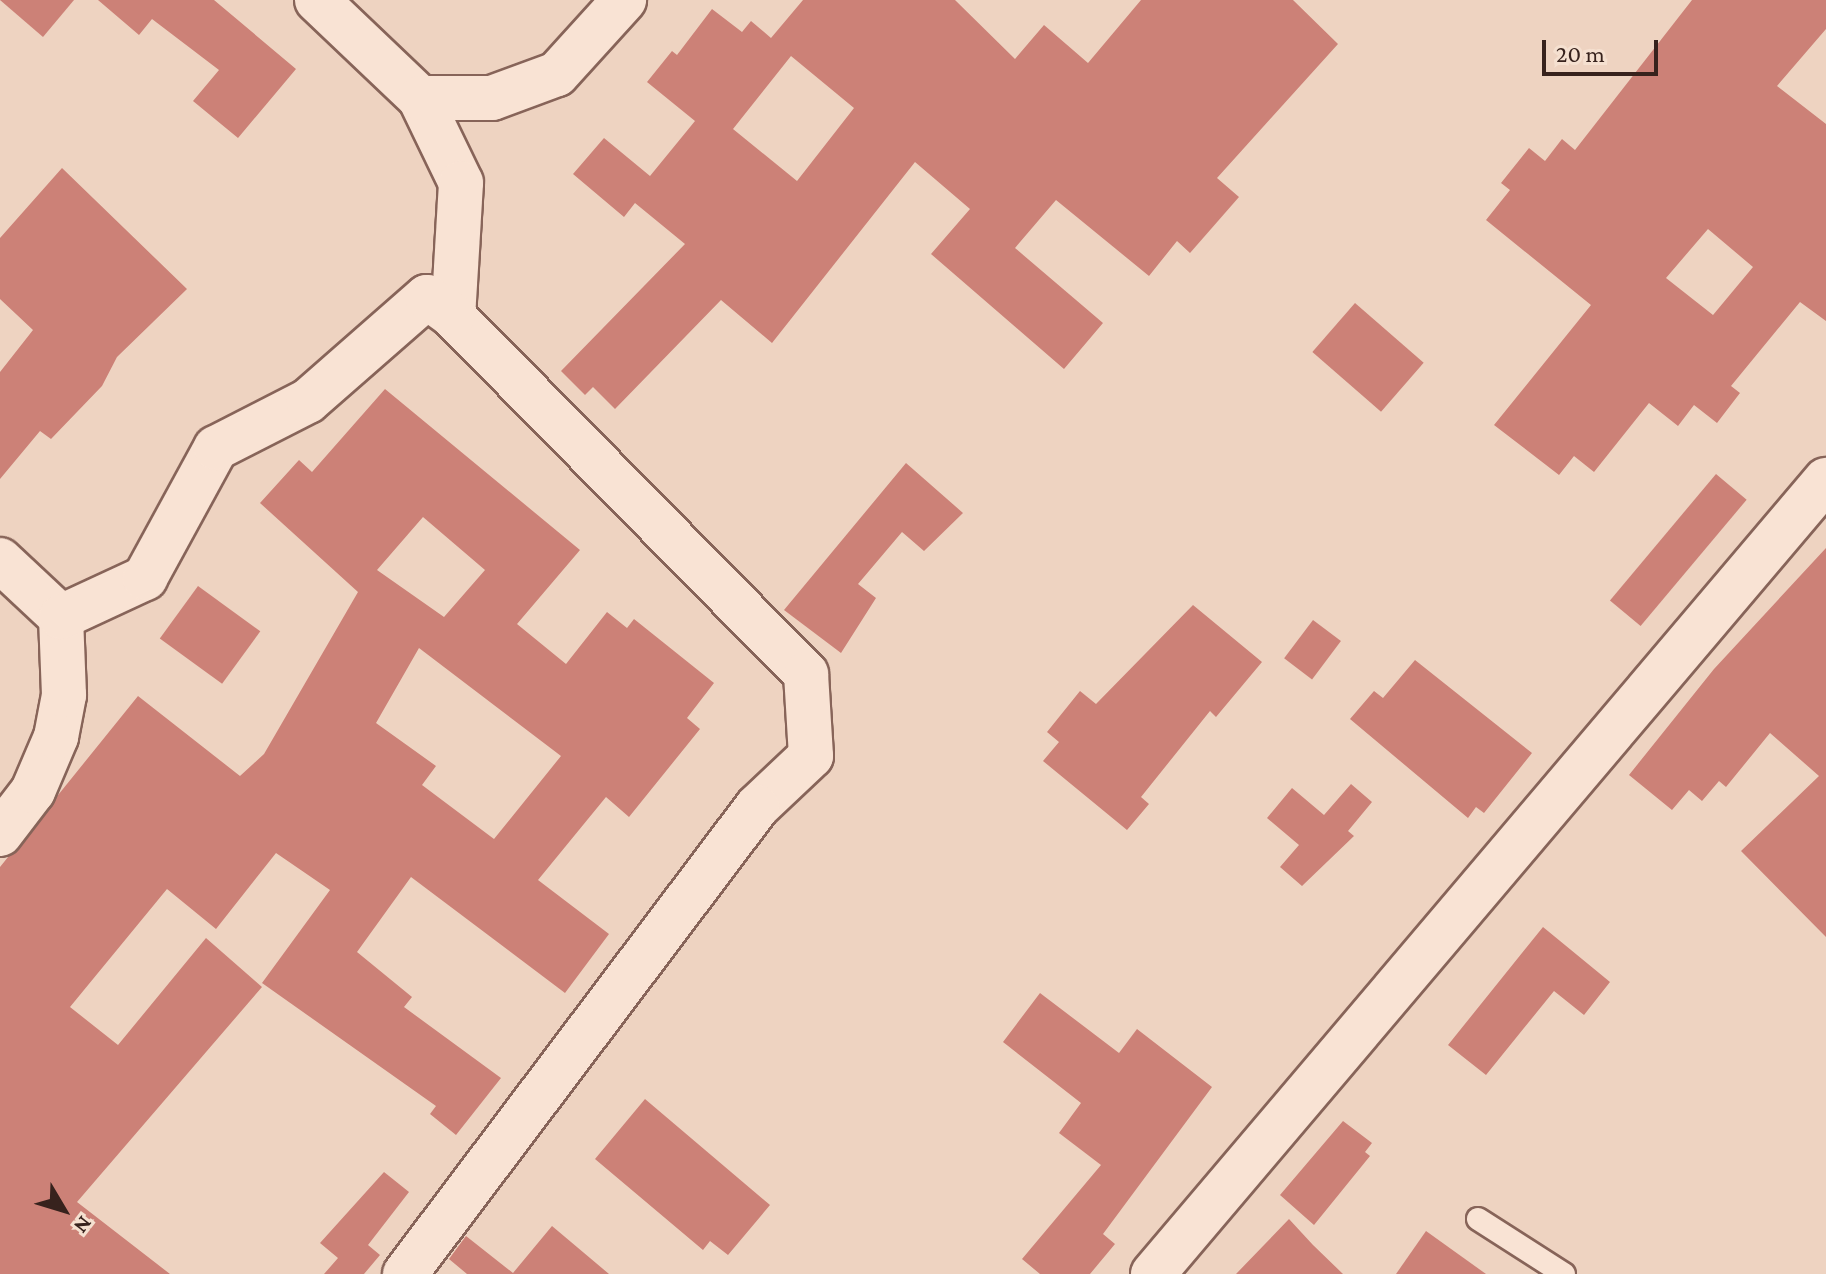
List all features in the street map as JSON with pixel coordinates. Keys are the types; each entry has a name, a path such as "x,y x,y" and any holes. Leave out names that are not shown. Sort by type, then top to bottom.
{"street":[{"path":"317,0 420,98 461,183 453,316"},
{"path":"420,98 492,98 557,74 624,0"},
{"path":"61,617 145,578 216,448 308,401 427,297 453,316 806,674 811,756 757,807 405,1274"},
{"path":"1153,1274 1826,480"},
{"path":"0,560 61,617 64,695 56,737 33,791 0,834"}],"lane":[{"path":"1478,1219 1564,1274"}],"building":[{"path":"0,0 74,0 43,37"},
{"path":"98,0 214,0 296,69 238,138 193,101 219,70 152,19 139,35"},
{"path":"803,0 955,0 1015,59 1044,25 1088,63 1141,0 1293,0 1338,44 1217,178 1239,197 1190,253 1177,241 1149,276 1056,200 1015,248 1103,323 1064,369 931,254 970,209 915,162 772,343 721,300 615,409 593,387 585,395 561,371 685,244 635,203 624,217 573,174 604,138 650,176 695,121 647,82 672,51 677,55 712,9 742,32 751,21 771,38","holes":["791,56 854,108 797,181 733,129"]},
{"path":"1692,0 1826,0 1826,29 1777,86 1826,124 1826,321 1800,302 1731,386 1740,393 1717,423 1694,405 1678,426 1649,403 1594,472 1574,456 1559,475 1494,425 1591,305 1486,220 1510,190 1501,183 1529,148 1545,161 1562,139 1575,150","holes":["1708,229 1753,267 1713,315 1666,278"]},
{"path":"62,168 187,289 117,357 102,386 51,439 40,431 0,479 0,372 33,330 0,299 0,238"},
{"path":"1355,303 1424,363 1381,412 1312,352"},
{"path":"385,389 580,550 517,624 566,664 607,612 627,628 634,619 714,683 687,718 700,729 629,817 606,797 538,880 609,934 565,993 411,877 357,952 412,997 404,1007 501,1078 456,1135 430,1114 436,1106 262,983 330,890 276,853 216,929 167,889 70,1007 118,1045 206,938 262,987 77,1202 170,1274 0,1274 0,867 138,696 240,776 264,754 358,592 260,503 299,460 312,472","holes":["423,517 485,570 444,617 377,570","419,648 561,756 494,839 422,785 436,766 376,723"]},
{"path":"906,463 963,513 924,551 902,532 858,584 876,598 841,653 784,610"},
{"path":"1716,474 1747,500 1641,626 1610,600"},
{"path":"1826,548 1826,937 1741,851 1819,776 1770,733 1726,787 1719,781 1702,801 1689,790 1672,810 1629,775 1714,669"},
{"path":"198,586 260,631 222,684 160,639"},
{"path":"1193,605 1262,662 1216,717 1210,711 1141,797 1149,804 1127,830 1043,761 1059,742 1047,732 1080,691 1096,704"},
{"path":"1313,620 1341,641 1312,679 1284,658"},
{"path":"1415,660 1532,753 1484,813 1476,807 1468,818 1350,719 1374,691 1383,698"},
{"path":"1351,784 1372,802 1348,831 1354,836 1302,886 1280,867 1299,845 1267,818 1292,788 1324,815"},
{"path":"1543,927 1610,982 1584,1015 1554,991 1486,1075 1448,1045"},
{"path":"1040,993 1119,1053 1137,1029 1212,1087 1103,1234 1115,1244 1090,1274 1040,1274 1022,1259 1101,1165 1059,1133 1081,1103 1003,1042"},
{"path":"645,1099 770,1205 728,1255 710,1241 703,1250 595,1159"},
{"path":"1343,1121 1372,1143 1365,1152 1370,1156 1314,1225 1280,1195"},
{"path":"384,1172 409,1192 368,1245 380,1255 364,1274 324,1274 338,1258 320,1243"},
{"path":"1289,1219 1313,1245 1343,1274 1236,1274"},
{"path":"552,1226 609,1274 467,1274 449,1259 466,1236 513,1273"},
{"path":"1426,1231 1486,1274 1396,1274"}]}
